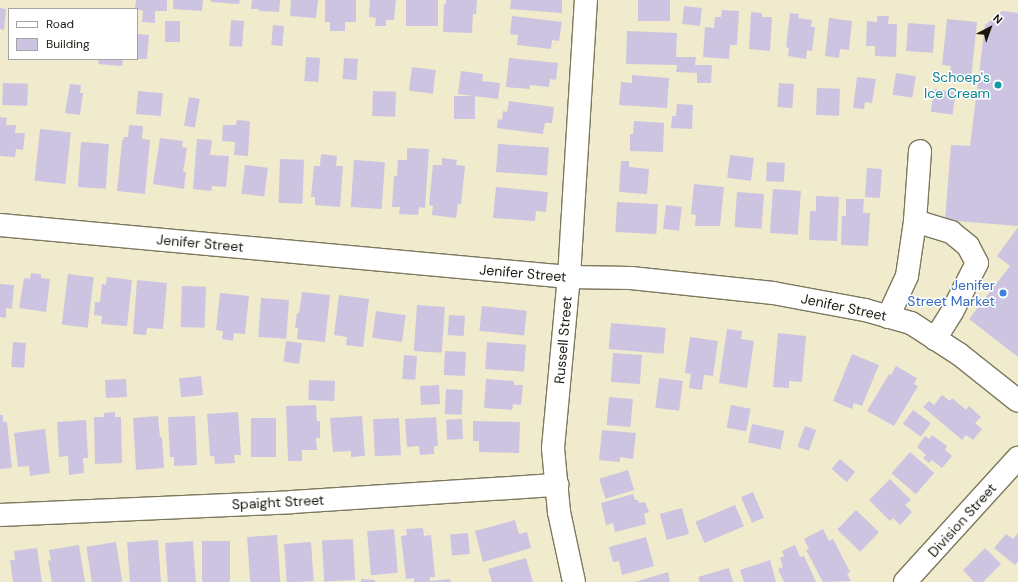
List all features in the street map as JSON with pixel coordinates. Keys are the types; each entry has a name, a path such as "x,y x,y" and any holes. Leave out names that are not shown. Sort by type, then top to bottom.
{"street":[{"name":"Russell Street","path":"574,582 559,512 553,448 569,277 586,0"},
{"path":"888,317 907,276 915,221 920,151"},
{"path":"915,221 951,232 968,246 976,263 952,312 935,339"},
{"name":"Jenifer Street","path":"0,225 569,277 631,278 773,292 865,310 911,324 959,354 1018,401"},
{"name":"Division Street","path":"905,582 1018,458"},
{"name":"Spaight Street","path":"0,515 292,502 556,485"}],"building":[{"path":"136,0 167,0 167,11 155,11 155,23 142,22 143,11 135,8"},
{"path":"173,0 203,0 202,11 173,9"},
{"path":"211,0 240,0 239,4 211,2"},
{"path":"252,0 280,0 279,12 251,9"},
{"path":"291,0 318,0 316,18 290,16"},
{"path":"325,0 356,0 356,22 345,22 345,31 330,31 330,22 325,22"},
{"path":"370,0 396,0 394,20 386,20 386,26 375,26 376,18 369,17"},
{"path":"406,0 438,0 438,26 406,26"},
{"path":"446,0 477,0 476,14 473,14 472,33 443,32 444,4 446,4"},
{"path":"511,0 562,0 562,13 510,9"},
{"path":"638,0 670,0 670,21 638,21"},
{"path":"684,6 702,8 700,26 682,24"},
{"path":"0,8 6,9 4,30 0,29"},
{"path":"722,10 739,11 737,45 730,45 729,59 703,57 705,27 714,28 715,17 721,17"},
{"name":"Schoep's Ice Cream","path":"1002,11 1018,13 1018,226 945,220 951,145 970,146 985,25"},
{"path":"751,12 762,13 762,17 772,17 770,51 749,49"},
{"path":"790,13 799,14 798,18 812,20 811,27 815,27 812,51 807,50 806,59 788,56 789,48 786,47"},
{"path":"512,16 562,22 559,41 552,40 551,49 517,45 518,35 510,34"},
{"path":"877,16 889,16 888,24 897,24 896,57 875,56 875,46 866,46 867,21 877,22"},
{"path":"829,18 852,21 849,50 840,49 839,58 825,56"},
{"path":"947,19 977,22 971,79 949,77 951,66 942,65"},
{"path":"231,20 244,21 242,47 229,46"},
{"path":"165,21 180,21 180,42 165,42"},
{"path":"908,23 935,25 933,53 906,51"},
{"path":"273,25 284,26 282,46 271,45"},
{"path":"627,31 677,33 676,57 696,57 695,65 712,65 711,83 697,83 697,73 676,72 677,65 626,64"},
{"path":"138,34 149,35 147,59 138,59"},
{"path":"306,57 320,58 318,82 304,81"},
{"path":"344,58 358,59 357,80 343,79"},
{"path":"509,58 558,63 556,80 550,79 549,87 530,85 530,89 506,87"},
{"path":"99,60 123,60 122,66 98,64"},
{"path":"412,67 436,70 433,94 409,91"},
{"path":"461,71 483,74 482,81 500,83 498,99 458,94"},
{"path":"896,73 916,76 912,98 893,95"},
{"path":"632,75 669,78 667,108 619,105 621,82 632,83"},
{"path":"857,77 876,79 872,103 865,102 864,109 853,108"},
{"path":"3,83 28,84 27,106 2,105"},
{"path":"779,83 794,84 792,108 777,107"},
{"path":"70,84 81,85 80,93 83,93 80,115 65,113"},
{"path":"817,88 840,89 839,116 816,115"},
{"path":"934,89 956,92 953,115 931,112"},
{"path":"138,91 163,93 161,116 136,114"},
{"path":"373,91 396,92 395,117 372,116"},
{"path":"454,96 475,96 475,119 454,119"},
{"path":"189,97 200,99 195,127 184,126"},
{"path":"509,101 554,107 552,123 545,123 543,134 497,128 498,119 502,120 503,111 507,112"},
{"path":"677,104 693,105 692,129 671,128 672,116 676,116"},
{"path":"0,117 7,118 6,125 16,125 15,133 25,133 23,150 16,149 15,157 0,156"},
{"path":"237,120 250,121 248,156 234,155 235,142 222,141 223,125 236,125"},
{"path":"634,121 664,123 663,152 630,151 630,134 633,134"},
{"path":"129,125 143,126 142,139 150,140 145,194 117,191 122,142 124,137 128,137"},
{"path":"40,129 71,132 65,184 35,181"},
{"path":"160,138 183,141 182,147 187,148 183,172 186,172 184,189 153,184"},
{"path":"197,139 212,140 210,155 229,156 226,187 212,186 211,191 193,189"},
{"path":"81,142 109,144 106,189 78,187"},
{"path":"498,144 549,148 547,175 496,172"},
{"path":"407,148 429,149 425,208 419,207 418,215 399,214 400,207 392,207 394,176 397,176 398,160 407,160"},
{"path":"321,154 337,156 336,166 343,166 340,207 315,205 315,197 311,197 314,166 320,166"},
{"path":"730,155 754,158 751,181 727,178"},
{"path":"442,158 457,160 456,165 465,166 461,204 458,204 456,218 432,215 433,206 429,205 433,165 442,165"},
{"path":"280,159 304,160 302,204 278,203"},
{"path":"354,160 385,162 382,209 351,207"},
{"path":"621,161 629,161 629,167 649,169 647,194 619,192"},
{"path":"767,162 785,163 784,182 766,181"},
{"path":"245,165 268,168 264,197 241,194"},
{"path":"867,168 882,169 880,198 865,197"},
{"path":"694,184 724,187 720,226 695,226 696,215 691,214"},
{"path":"496,187 548,192 546,212 536,211 535,221 493,218"},
{"path":"773,189 801,191 798,235 770,233"},
{"path":"737,192 764,194 761,229 735,227"},
{"path":"816,196 839,197 837,241 809,240 810,211 816,211"},
{"path":"846,199 864,199 863,213 870,213 868,246 841,245 842,216 846,216"},
{"path":"617,202 658,204 656,234 615,232"},
{"path":"666,205 682,207 679,231 663,229"},
{"name":"Jenifer Street Market","path":"1018,227 1018,357 969,319 1010,266 997,256"},
{"path":"31,273 41,274 41,278 50,279 46,312 19,308 24,278 30,279"},
{"path":"68,274 94,277 88,328 62,325"},
{"path":"107,277 132,280 127,326 101,324 102,316 94,315 95,302 100,302 102,284 106,285"},
{"path":"137,280 167,283 163,329 147,328 146,335 133,334"},
{"path":"0,284 14,285 12,309 6,308 6,318 0,317"},
{"path":"182,286 206,287 205,328 181,327"},
{"path":"302,292 330,295 325,342 297,339 298,328 295,328"},
{"path":"220,293 249,296 245,334 234,333 233,341 222,339 223,331 216,330"},
{"path":"339,295 369,299 363,347 346,345 347,337 334,335"},
{"path":"261,298 289,300 286,339 258,337"},
{"path":"417,305 445,307 442,353 414,351"},
{"path":"482,306 527,311 524,336 479,331"},
{"path":"376,311 406,315 402,342 372,338"},
{"path":"449,315 465,316 464,336 448,335"},
{"path":"611,323 666,328 664,354 609,349"},
{"path":"727,329 742,331 741,339 754,341 747,388 719,383"},
{"path":"778,333 806,336 802,382 789,381 789,388 773,387"},
{"path":"690,337 718,341 713,376 704,375 702,390 689,388 691,374 685,373"},
{"path":"286,341 302,343 299,364 283,362"},
{"path":"13,342 26,343 24,368 11,367"},
{"path":"487,342 526,345 524,372 485,369"},
{"path":"445,351 466,352 465,376 444,375"},
{"path":"613,353 642,355 640,384 611,382"},
{"path":"852,354 879,365 862,406 854,403 852,409 833,401"},
{"path":"404,355 417,356 415,380 402,379"},
{"path":"896,366 917,378 914,384 918,386 894,426 867,411 889,374 891,375"},
{"path":"201,376 203,395 181,397 179,378"},
{"path":"659,378 683,381 679,411 655,408"},
{"path":"126,379 127,397 106,398 105,380"},
{"path":"486,379 514,381 514,385 523,385 521,405 513,404 512,410 484,408"},
{"path":"309,380 335,381 334,401 308,400"},
{"path":"439,385 440,404 421,405 420,386"},
{"path":"446,389 463,390 462,415 445,414"},
{"path":"942,395 950,401 952,398 966,410 969,406 981,417 975,423 982,429 973,440 966,435 962,440 923,407 929,401 934,405"},
{"path":"609,397 633,399 630,427 607,425"},
{"path":"316,405 317,421 320,421 320,438 316,438 317,450 302,450 302,461 288,461 286,406"},
{"path":"731,405 751,409 746,431 727,428"},
{"path":"913,410 931,423 921,437 903,424"},
{"path":"115,412 115,417 121,417 122,463 95,464 94,417 104,417 104,413"},
{"path":"238,412 241,455 234,455 235,463 215,464 214,456 210,456 207,414"},
{"path":"0,415 3,415 3,422 7,422 12,468 0,469"},
{"path":"158,416 160,437 162,437 164,468 136,470 133,418"},
{"path":"195,416 197,465 174,466 174,457 170,457 168,417"},
{"path":"362,416 365,456 351,457 351,451 333,452 330,418"},
{"path":"436,417 438,446 434,446 434,454 420,455 419,446 407,447 405,419"},
{"path":"251,418 276,418 276,457 251,457"},
{"path":"399,418 401,455 375,456 373,419"},
{"path":"462,419 463,439 447,440 446,420"},
{"path":"86,420 88,458 83,458 84,473 69,475 68,456 59,457 57,422"},
{"path":"473,421 520,422 519,453 479,452 479,441 473,441"},
{"path":"752,424 784,431 780,449 748,443"},
{"path":"805,426 816,430 809,451 797,447"},
{"path":"45,429 50,473 30,476 29,466 18,467 14,433"},
{"path":"602,430 636,433 633,459 620,457 620,462 599,460"},
{"path":"932,435 947,446 945,450 952,456 942,468 932,460 929,463 923,458 926,455 917,447 925,436 929,439"},
{"path":"910,452 934,473 916,494 892,473"},
{"path":"840,459 855,472 847,482 831,469"},
{"path":"628,470 634,490 605,499 599,479"},
{"path":"890,479 911,500 905,505 912,512 900,525 893,518 890,521 869,500"},
{"path":"753,492 764,518 752,523 741,497"},
{"path":"633,494 635,500 638,500 639,503 645,502 649,512 644,514 646,524 615,532 613,523 606,525 601,503"},
{"path":"735,505 744,526 704,543 695,522"},
{"path":"682,508 689,534 667,540 660,514"},
{"path":"856,510 879,532 860,552 837,529"},
{"path":"515,520 519,534 527,532 531,548 483,562 475,531"},
{"path":"423,528 424,536 431,535 435,577 430,577 430,581 450,579 451,582 414,582 414,578 406,579 401,536 407,535 406,529"},
{"path":"394,529 398,573 371,575 367,531"},
{"path":"823,529 829,541 833,539 850,572 847,574 851,581 823,582 806,550 809,549 804,539"},
{"path":"468,533 470,554 452,555 450,535"},
{"path":"1018,533 1018,561 1015,565 994,548 1006,534 1013,539"},
{"path":"277,535 280,582 250,582 247,537"},
{"path":"646,537 654,566 622,575 619,561 613,562 609,547"},
{"path":"353,539 355,580 324,582 322,541"},
{"path":"158,540 161,582 130,582 127,542"},
{"path":"193,541 196,582 168,582 165,543"},
{"path":"202,541 230,541 230,582 202,582"},
{"path":"116,542 122,582 92,582 86,547"},
{"path":"311,542 314,581 287,582 284,544"},
{"path":"79,545 85,582 52,582 48,561 51,560 49,550"},
{"path":"795,545 800,557 804,556 816,582 784,582 778,569 783,567 780,558 784,556 782,551"},
{"path":"37,548 42,582 13,582 10,560 15,560 14,551"},
{"path":"985,548 1001,564 983,582 974,582 963,570"},
{"path":"526,558 533,582 492,582 488,569"},
{"path":"770,560 776,582 744,582 740,570"},
{"path":"729,568 733,582 700,582 698,577"},
{"path":"668,572 670,582 635,582"},
{"path":"361,579 375,580 375,582 361,582"}],"place":[{"name":"Schoep's Ice Cream","path":"998,85"},
{"name":"Jenifer Street Market","path":"1003,293"}]}
